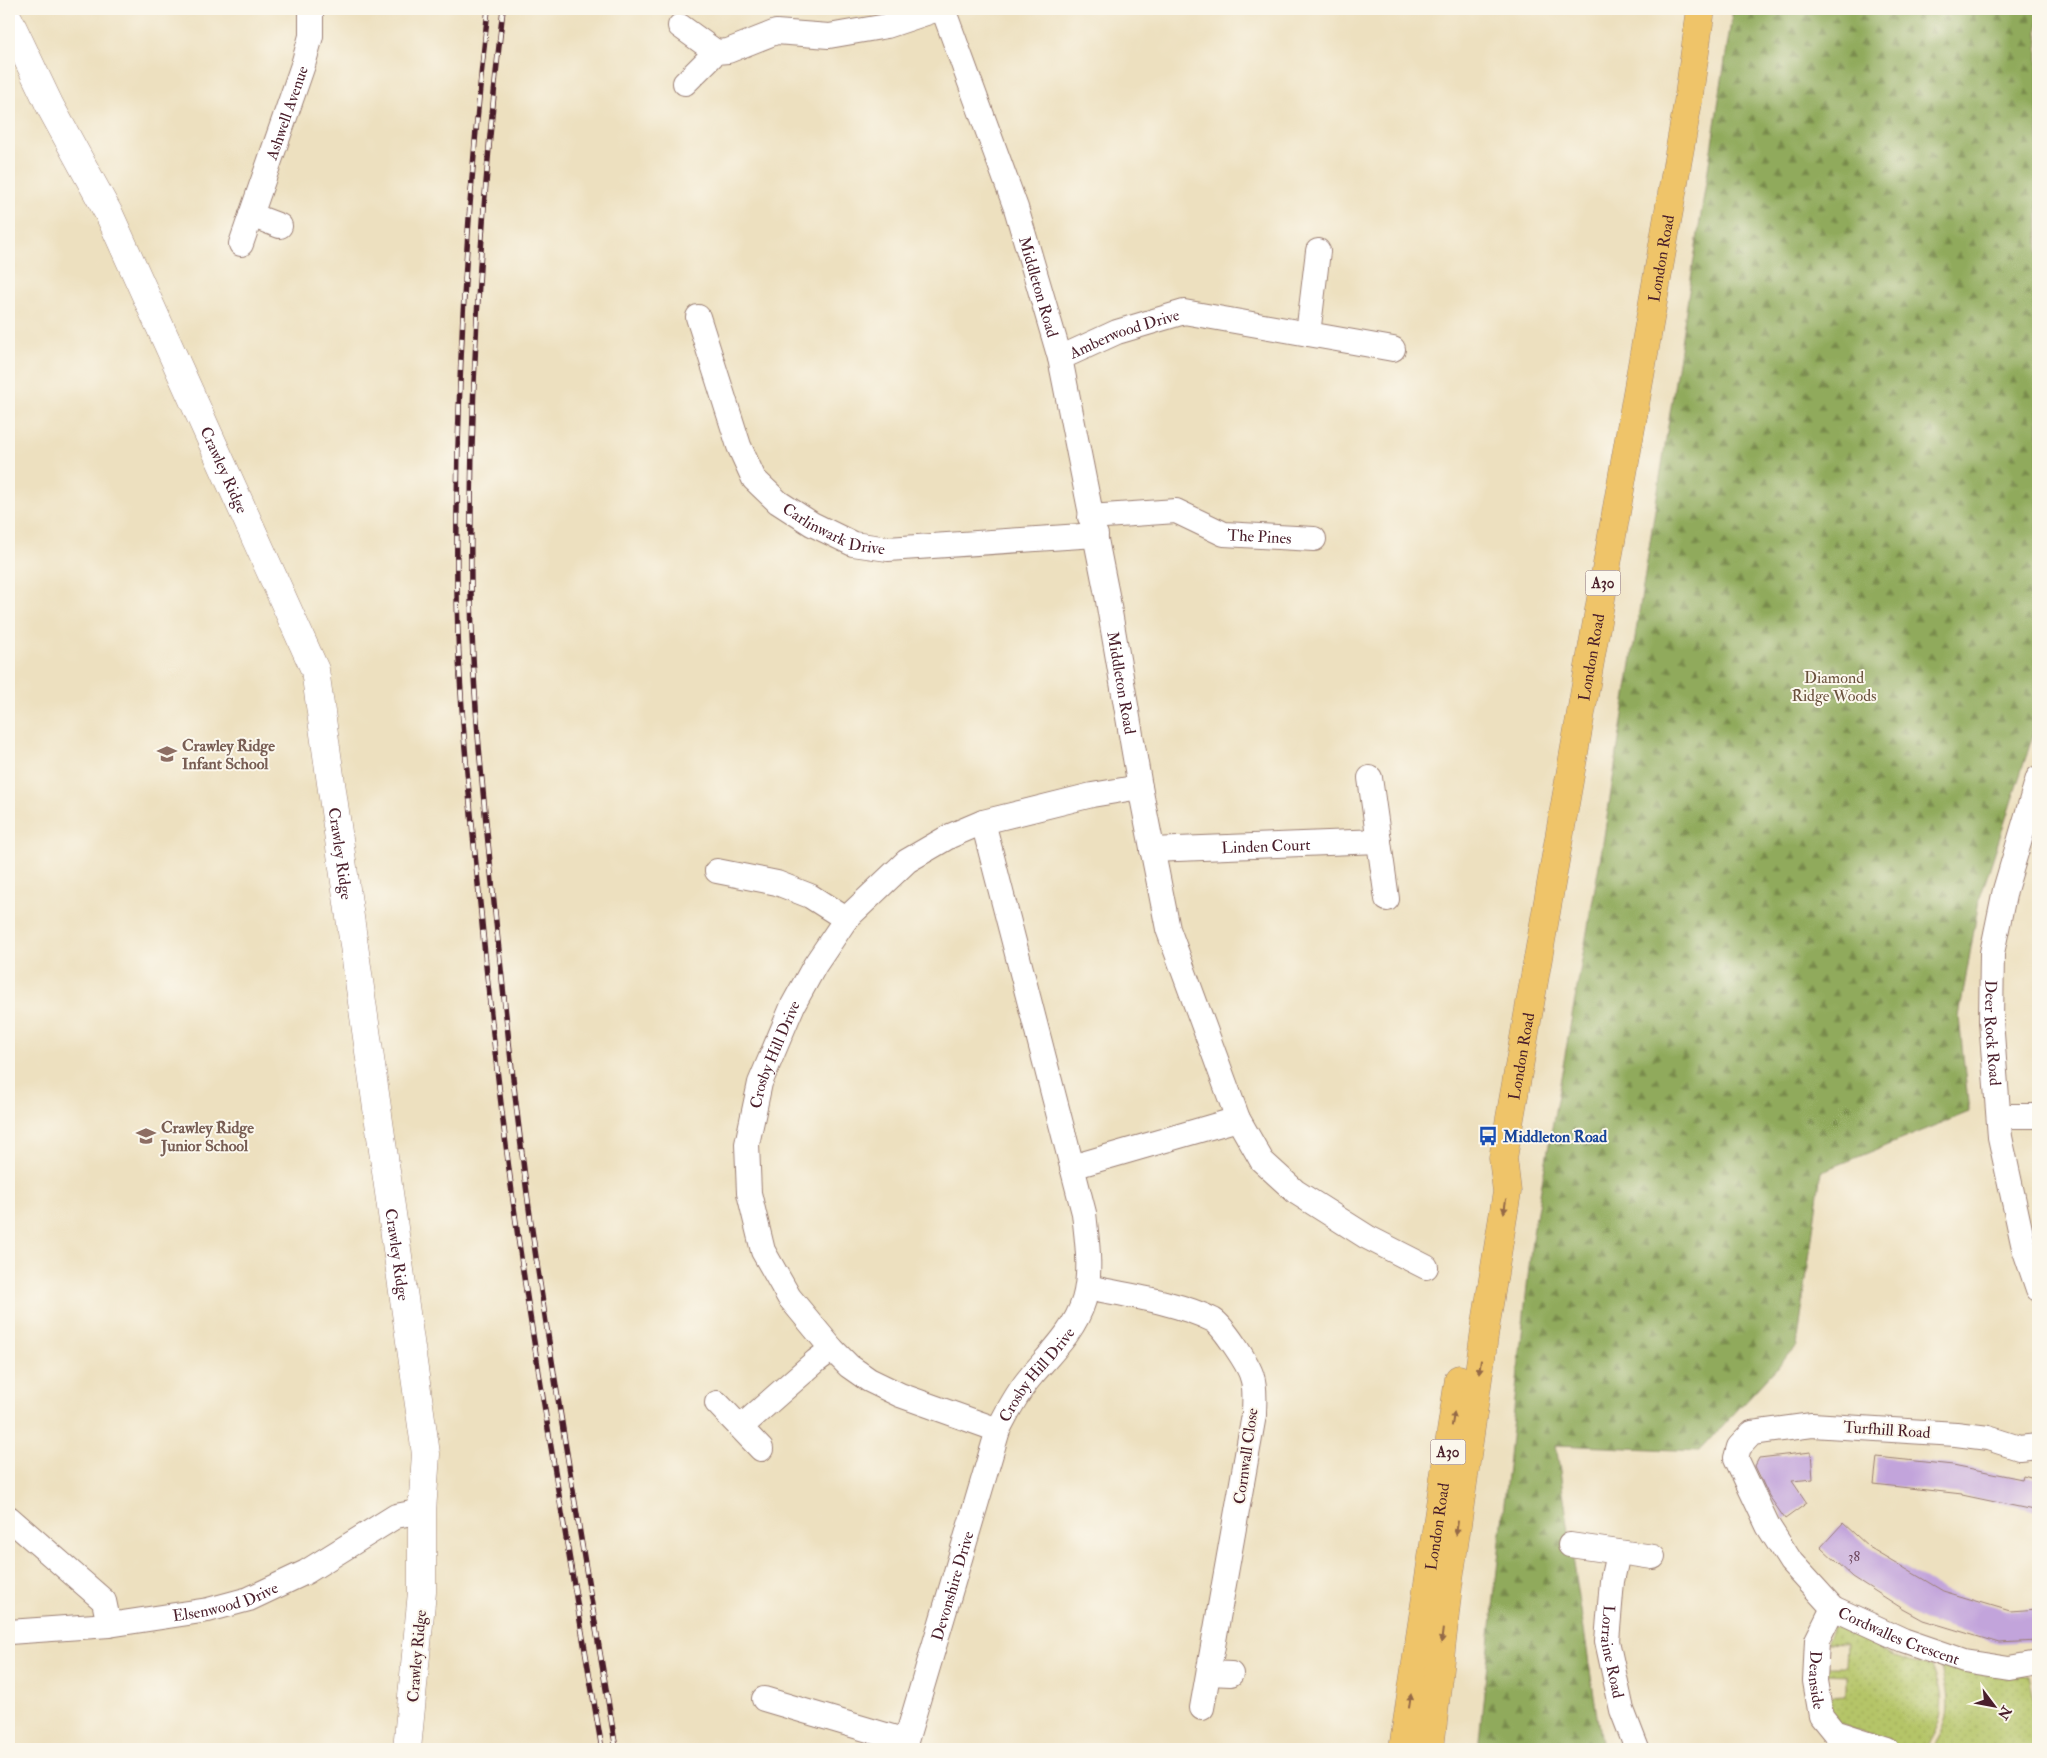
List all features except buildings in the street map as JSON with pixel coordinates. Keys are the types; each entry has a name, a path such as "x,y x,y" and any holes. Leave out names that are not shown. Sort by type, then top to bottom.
{"main road":[{"name":"London Road","path":"1403,1749 1489,1186 1503,1158 1688,102 1701,9"},
{"name":"London Road","path":"1430,1749 1448,1587 1507,1192 1503,1158"}],"street":[{"name":"Ashwell Avenue","path":"241,244 303,65 311,36 311,9"},
{"path":"680,26 716,52 728,51 776,32 829,36 887,26 938,9"},
{"name":"Middleton Road","path":"943,9 1016,208 1060,358 1168,929 1238,1120 1262,1161 1296,1192 1367,1237 1426,1267"},
{"name":"Crawley Ridge","path":"9,20 50,106 110,216 315,670 426,1454 422,1511 422,1592 407,1749"},
{"path":"685,84 716,52"},
{"path":"250,215 280,226"},
{"path":"1308,334 1318,252"},
{"name":"Amberwood Drive","path":"1060,358 1117,332 1184,312 1393,349"},
{"name":"Carlinwark Drive","path":"698,316 738,446 754,479 778,502 812,524 853,544 888,549 1093,526"},
{"name":"The Pines","path":"1093,526 1176,511 1224,534 1314,539"},
{"path":"1370,778 1387,898"},
{"name":"Deer Rock Road","path":"2038,778 2031,829 2005,890 1992,952 1991,1021 2000,1116 2000,1137 2024,1248 2038,1289"},
{"name":"Crosby Hill Drive","path":"983,822 1084,1213 1089,1256 1087,1288 1084,1301 1075,1321 1060,1343 1023,1388 998,1430 900,1395 869,1380 849,1366 832,1349 789,1298 763,1250 749,1193 747,1144 760,1083 793,1005 815,965 846,920 907,861 950,836 983,822 1092,795 1140,787"},
{"name":"Linden Court","path":"1152,850 1379,841"},
{"path":"717,871 777,883 810,896 846,920"},
{"path":"2000,1116 2038,1116"},
{"path":"1072,1167 1238,1120"},
{"name":"Cornwall Close","path":"1087,1288 1134,1296 1189,1311 1215,1321 1232,1342 1253,1377 1254,1415 1220,1674 1202,1708"},
{"path":"742,1427 832,1349"},
{"path":"717,1403 761,1449"},
{"name":"Turfhill Road","path":"1739,1447 1752,1433 1812,1424 1956,1434 1988,1438 2019,1448 2038,1446"},
{"name":"Devonshire Drive","path":"764,1699 906,1745 998,1430"},
{"name":"Cordwalles Crescent","path":"1739,1447 1736,1458 1768,1526 1791,1562 1833,1608 1903,1640 1938,1654 1964,1661 2009,1668 2038,1663"},
{"name":"Elsenwood Drive","path":"9,1632 109,1625 208,1610 249,1599 306,1572 396,1516 422,1511"},
{"path":"9,1518 104,1601 109,1625"},
{"path":"1570,1545 1653,1557"},
{"name":"Lorraine Road","path":"1618,1552 1612,1581 1608,1641 1622,1710 1637,1749"},
{"name":"Deanside","path":"1833,1608 1817,1640 1815,1681 1822,1716 1834,1732 1850,1744 1887,1749"}],"green space":[{"name":"Diamond Ridge Woods","path":"1733,9 2038,9 2038,720 1979,901 1959,1017 1969,1112 1821,1172 1797,1346 1699,1451 1556,1445 1602,1749 1478,1749 1532,1239 1603,843"},
{"path":"1840,1624 1864,1633 1865,1641 1897,1658 1910,1663 1932,1666 1939,1689 1940,1709 1936,1728 1924,1749 1903,1749 1835,1722 1827,1697 1846,1696 1846,1675 1826,1674 1826,1666 1846,1666 1847,1644 1826,1643 1833,1628"},
{"path":"1940,1665 2029,1676 2034,1698 2038,1697 2038,1749 1931,1749 1943,1727 1947,1708"}],"railway":[{"path":"488,9 468,226 460,371 457,589 462,710 502,1116 548,1429 602,1749"},
{"path":"503,9 488,153 474,371 471,589 476,714 500,961 533,1237 616,1749"}],"place":[{"name":"Crawley Ridge Infant School","path":"167,754"},
{"name":"Crawley Ridge Junior School","path":"146,1136"},
{"name":"Middleton Road","path":"1488,1136"}]}
